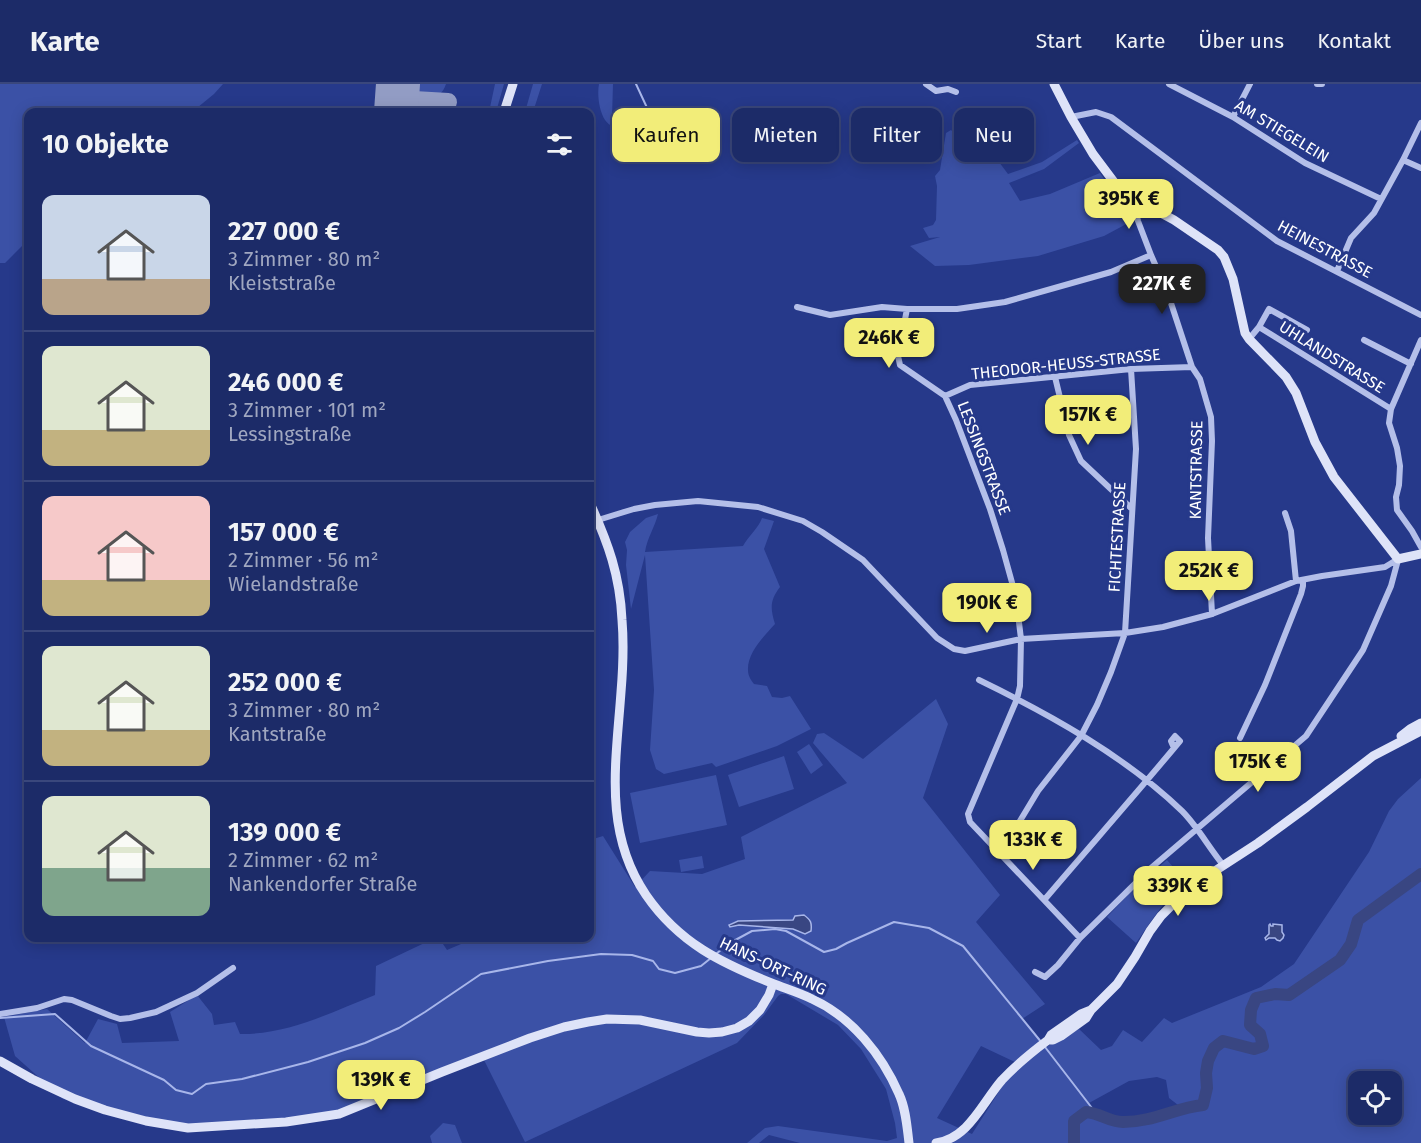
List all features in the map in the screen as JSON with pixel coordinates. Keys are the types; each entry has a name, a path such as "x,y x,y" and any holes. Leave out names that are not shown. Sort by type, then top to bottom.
{"main road":[{"path":"505,108 513,84"},
{"path":"1054,84 1093,154 1116,186 1174,220 1218,250 1224,257 1233,279 1242,323 1249,339 1286,377 1296,393 1315,442 1334,477 1398,559 1421,554"},
{"name":"HANS-ORT-RING","path":"594,513 612,554 619,586 623,656 615,800 623,844 633,871 657,910 672,927 693,944 737,969 813,999 831,1009 853,1027 875,1052 900,1095 909,1143"},
{"path":"1386,748 1421,723"},
{"path":"936,1143 956,1136 968,1126 1002,1080 1051,1035 1081,1014 1091,1010 1117,984 1150,931 1168,908 1184,893 1258,843 1373,756 1421,731"},
{"path":"0,1062 75,1099 146,1121 188,1128 286,1122 339,1113 530,1038 564,1027 607,1019 640,1020 710,1033 737,1028 749,1021 760,1010 774,984"}],"street":[{"path":"926,84 936,91 948,89 956,92"},
{"name":"AM STIEGELEIN","path":"1169,84 1233,117 1305,163 1381,199"},
{"path":"1233,117 1250,84"},
{"path":"1317,84 1322,84"},
{"name":"HEINESTRASSE","path":"1071,117 1096,112 1111,117 1277,242 1421,315"},
{"path":"1337,271 1351,238 1374,213 1421,123"},
{"path":"1403,160 1421,168"},
{"name":"KANTSTRASSE","path":"1135,199 1136,212 1168,294 1192,367 1200,379 1211,417 1208,538 1212,614"},
{"path":"797,308 830,315 882,307 957,309 1005,302 1111,272 1151,255"},
{"name":"LESSINGSTRASSE","path":"907,309 898,356 900,365 945,396 976,471 1003,550 1016,597 1021,639 1020,686 1017,699 968,814 974,828 1000,854"},
{"name":"UHLANDSTRASSE","path":"1249,339 1269,309 1307,330"},
{"name":"UHLANDSTRASSE","path":"1259,327 1391,409"},
{"path":"1364,340 1421,363"},
{"path":"1421,340 1391,409 1389,423 1400,466 1396,497 1397,510 1421,548"},
{"name":"THEODOR-HEUSS-STRASSE","path":"945,396 970,386 1131,369 1192,367"},
{"name":"FICHTESTRASSE","path":"1000,854 1038,791 1081,736 1112,672 1125,633 1136,449 1131,369"},
{"path":"1055,377 1069,435 1081,461 1132,509"},
{"path":"597,520 655,505 698,501 758,507 804,521 863,560 937,638 954,649 965,651 1021,639 1125,633 1163,627 1212,614 1300,581 1385,567 1398,559"},
{"path":"1240,738 1265,685 1303,586 1285,513"},
{"path":"1035,972 1045,977 1080,938 1151,868 1306,736 1363,650 1391,585 1398,559"},
{"path":"978,680 1017,699 1081,736 1147,780 1184,813 1224,866"},
{"path":"1045,899 1174,748"},
{"path":"1000,854 1080,938"},
{"path":"0,1014 37,1008 64,999 120,1019 130,1018 156,1012 197,993 233,968"}],"shaded area":[{"path":"0,84 223,84 197,108 24,108 24,244 5,263 0,263"},
{"path":"410,84 446,84 439,95 428,98 418,94"},
{"path":"495,84 504,84 497,108 490,108"},
{"path":"533,84 542,84 534,108 526,108"},
{"path":"599,84 613,84 612,126 601,112 598,97"},
{"path":"421,105 438,108 415,108"},
{"path":"951,130 954,133 954,162 999,162 1008,174 1042,162 1077,140 1079,143 1044,169 1009,183 1020,201 1050,194 1100,173 1115,195 1109,201 1125,201 1130,209 1132,221 1104,236 1038,256 969,265 935,266 910,246 940,237 929,238 923,228 933,225 936,220 935,176 940,170 946,133"},
{"path":"658,514 645,552 743,546 762,518 774,521 764,549 780,587 772,604 775,624 753,651 748,664 748,672 754,684 767,686 772,697 790,696 811,729 777,746 716,767 712,763 664,774 656,769 650,750 654,690 645,555 631,609 625,542 630,532 646,518"},
{"path":"936,699 948,724 923,798 1000,895 976,922 1045,1004 1022,1019 1046,1047 1079,1029 1101,1050 1112,1046 1123,1030 1142,1042 1164,1018 1172,1023 1261,987 1294,964 1369,852 1389,811 1398,799 1421,778 1421,1143 800,1143 769,1135 759,1143 747,1143 765,1128 778,1126 887,1141 897,1138 886,1089 861,1049 838,1025 786,994 778,996 764,1015 737,1043 525,1142 484,1060 335,1117 187,1128 63,1099 15,1056 4,1017 47,1009 85,1043 98,1019 117,1024 122,1043 179,1041 170,1012 197,995 212,1014 214,1025 235,1022 240,1034 275,1031 326,1015 375,995 376,966 427,942 442,942 447,950 466,942 594,942 594,839 603,836 635,887 650,871 702,874 745,859 741,837 847,783 813,743 817,734 824,733 863,759","holes":["981,1046 1017,1063 972,1134 937,1118","1157,1077 1166,1080 1169,1098 1178,1105 1158,1116 1116,1121 1104,1117 1089,1103 1129,1081"]},
{"path":"809,744 823,765 811,774 797,752"},
{"path":"784,756 794,789 739,807 728,775"},
{"path":"716,775 727,825 640,843 630,793"},
{"path":"702,856 704,868 681,872 679,860"},
{"path":"1167,860 1187,883 1165,903 1136,943 1107,917"},
{"path":"804,915 810,920 811,926 811,931 805,934 793,929 739,925 730,927 729,925 738,921 793,920 795,916"},
{"path":"1270,924 1271,926 1273,924 1282,925 1284,935 1280,941 1275,938 1266,940"},
{"path":"443,1123 455,1125 462,1143 432,1143 430,1136"}],"waterway":[{"path":"636,84 647,108"},
{"path":"1074,1143 1074,1121 1086,1112 1123,1122 1203,1105 1207,1088 1208,1061 1214,1048 1223,1041 1254,1049 1263,1046 1260,1034 1250,1025 1251,1010 1256,998 1275,994 1289,995 1340,960 1351,944 1358,920 1421,874"},
{"path":"716,954 728,944 752,931 775,929 786,931 824,952 836,949 894,922 929,928 963,946 1042,1043"},
{"path":"0,1018 55,1014 91,1046 164,1080 176,1090 192,1094 206,1084 242,1079 308,1062 365,1043 399,1028 481,974 548,961 601,954 632,955 653,961 659,969 675,973 701,966 711,958"},
{"path":"1045,1047 1095,1112"}],"taxiway":[{"path":"397,99 448,102"}],"runway":[{"path":"396,108 398,84"}]}
